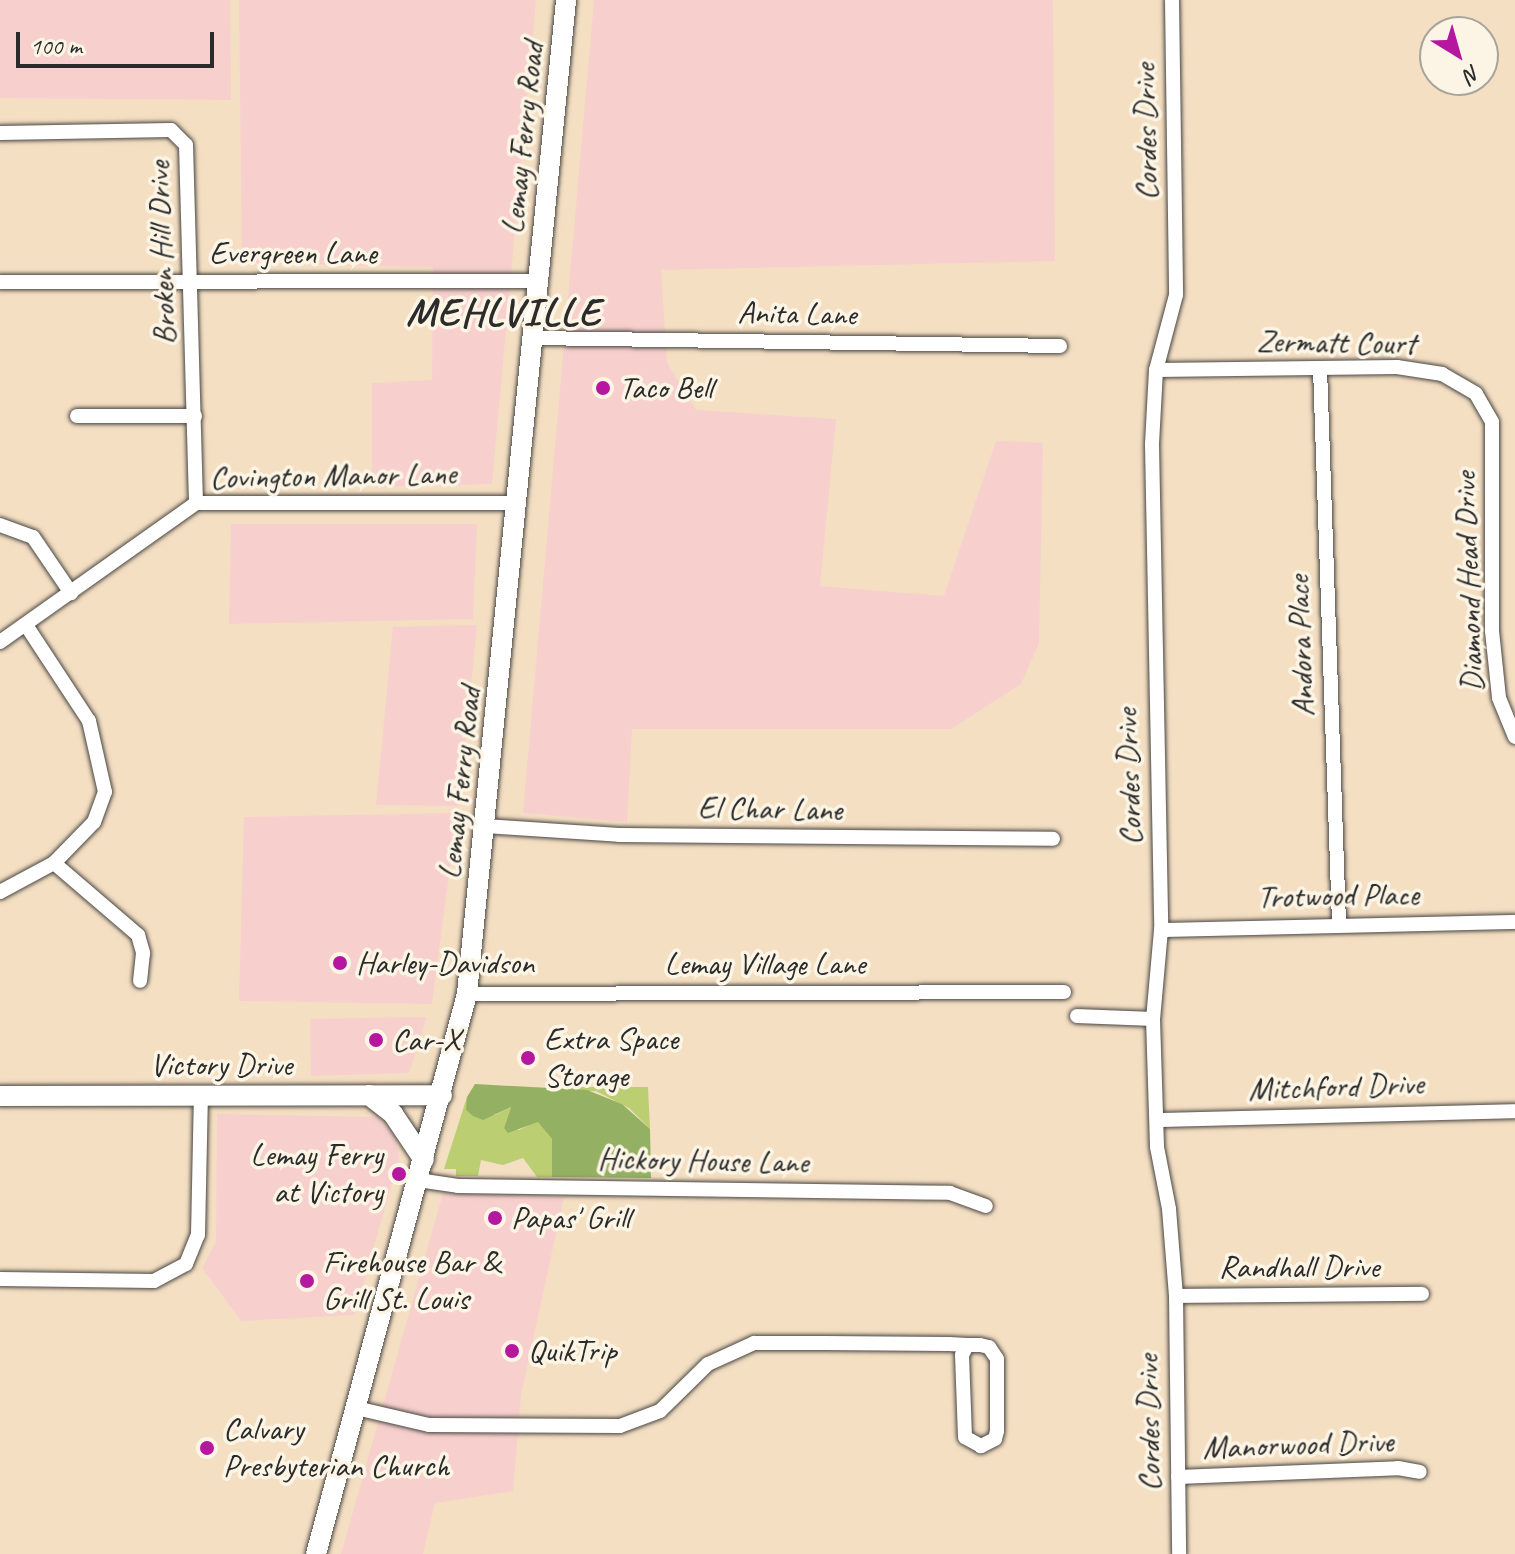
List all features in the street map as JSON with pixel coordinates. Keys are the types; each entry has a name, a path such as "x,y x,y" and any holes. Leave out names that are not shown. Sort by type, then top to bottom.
{"main road":[{"name":"Lemay Ferry Road","path":"316,1554 467,994 566,0"},
{"path":"369,1095 393,1114 424,1160"},
{"name":"Victory Drive","path":"0,1096 442,1095"}],"street":[{"name":"Cordes Drive","path":"1172,0 1176,295 1156,370 1154,673 1161,930 1153,1019 1158,1120 1176,1296 1179,1554"},
{"name":"Broken Hill Drive","path":"0,133 171,130 186,145 193,281 196,503"},
{"name":"Evergreen Lane","path":"0,282 539,281"},
{"name":"Anita Lane","path":"533,338 1060,346"},
{"name":"Zermatt Court","path":"1156,370 1397,367 1442,374 1476,394 1492,422"},
{"name":"Andora Place","path":"1320,368 1339,922"},
{"path":"77,416 195,416"},
{"name":"Diamond Head Drive","path":"1492,422 1492,631 1499,698 1515,737"},
{"name":"Covington Manor Lane","path":"0,642 196,503 518,503"},
{"path":"0,525 33,537 71,593"},
{"path":"0,892 54,863 94,822 105,792 102,764 89,721 26,625"},
{"name":"El Char Lane","path":"485,826 619,835 1053,839"},
{"path":"54,863 138,935 143,953 140,981"},
{"name":"Trotwood Place","path":"1161,930 1339,922 1515,922"},
{"name":"Lemay Village Lane","path":"467,994 1064,992"},
{"path":"1077,1016 1153,1019"},
{"path":"0,1279 154,1281 186,1264 198,1235 201,1095"},
{"name":"Mitchford Drive","path":"1158,1120 1515,1111"},
{"name":"Hickory House Lane","path":"418,1180 458,1186 950,1193 986,1206"},
{"name":"Randhall Drive","path":"1176,1296 1422,1294"},
{"path":"356,1408 429,1425 620,1426 660,1411 708,1364 754,1343 967,1345 989,1347 997,1359 997,1431 995,1439 981,1446 965,1437 962,1355 967,1345"},
{"name":"Manorwood Drive","path":"1178,1477 1398,1468 1420,1472"}],"shaded area":[{"path":"0,0 230,0 231,100 0,98"},
{"path":"239,0 536,0 492,484 372,487 372,383 432,380 433,267 242,263"},
{"path":"594,0 1053,0 1055,261 661,270 667,363 696,410 836,419 820,586 944,596 996,441 1043,443 1039,643 1021,684 951,729 632,729 627,822 523,813"},
{"path":"231,524 477,524 473,619 229,624"},
{"path":"477,625 459,806 376,805 393,627"},
{"path":"457,813 432,1004 239,1001 244,817"},
{"path":"427,1017 409,1073 311,1076 310,1019"},
{"path":"217,1114 378,1117 396,1136 399,1159 354,1315 241,1321 202,1268 216,1242"},
{"path":"443,1193 564,1197 521,1395 513,1491 435,1503 423,1554 341,1554"}],"green space":[{"path":"475,1084 587,1090 622,1104 650,1129 651,1178 552,1177 552,1139 538,1122 508,1133 504,1128 511,1107 483,1120 473,1116 466,1110 467,1097"},
{"path":"565,1087 648,1087 650,1129 629,1108 596,1091 569,1092"},
{"path":"467,1097 467,1105 495,1115 511,1107 504,1128 519,1130 538,1121 552,1139 552,1177 537,1177 523,1158 503,1165 481,1160 478,1176 456,1176 456,1169 444,1169"}],"place":[{"name":"Taco Bell","path":"603,388"},
{"name":"Harley-Davidson","path":"340,963"},
{"name":"Car-X","path":"376,1040"},
{"name":"Extra Space Storage","path":"528,1058"},
{"name":"Lemay Ferry at Victory","path":"399,1174"},
{"name":"Papas' Grill","path":"495,1218"},
{"name":"Firehouse Bar & Grill St. Louis","path":"307,1281"},
{"name":"QuikTrip","path":"512,1351"},
{"name":"Calvary Presbyterian Church","path":"207,1448"}],"district":[{"name":"MEHLVILLE","path":"504,312"}]}
